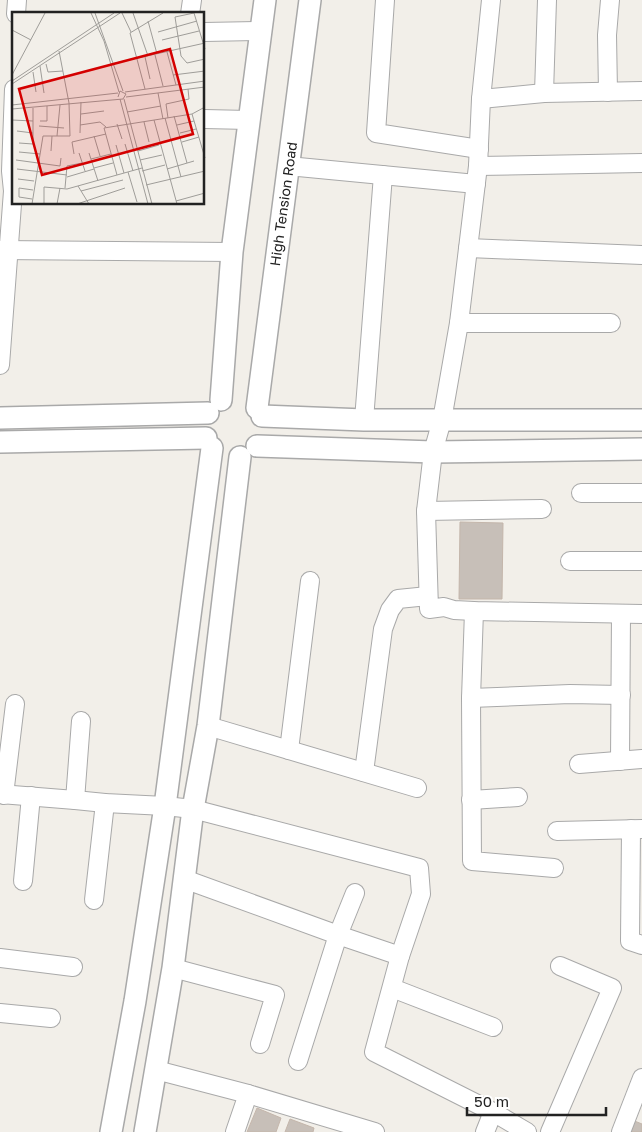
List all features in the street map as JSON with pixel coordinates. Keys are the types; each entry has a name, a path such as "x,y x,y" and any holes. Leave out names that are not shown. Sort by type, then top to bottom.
{"street":[{"path":"265,0 214,407 204,422 204,432 209,443 220,454 230,458 249,452 642,449"},
{"name":"High Tension Road","path":"259,412 310,0"},
{"path":"385,0 376,133 478,157 642,164"},
{"path":"491,0 481,99 476,184 459,322 442,420 433,452 426,511 429,608 444,607 454,610 474,611 642,614"},
{"path":"544,93 547,0"},
{"path":"608,92 607,35 610,0"},
{"path":"205,32 261,31"},
{"path":"481,99 544,93 642,91"},
{"path":"0,104 12,113"},
{"path":"205,120 249,120"},
{"path":"12,122 6,172 12,187"},
{"path":"288,166 476,184"},
{"path":"364,420 383,175"},
{"path":"0,365 4,250 12,197"},
{"path":"468,248 642,256"},
{"path":"4,250 232,252"},
{"path":"459,322 611,323"},
{"path":"0,418 214,407 230,398 240,398 248,401 259,412 264,426 262,437 249,452 208,726 193,809 173,968 145,1132"},
{"path":"259,412 364,420 642,420"},
{"path":"0,442 209,443"},
{"path":"112,1132 135,1001 165,806 209,443"},
{"path":"581,493 642,493"},
{"path":"426,511 542,509"},
{"path":"570,561 642,561"},
{"path":"289,750 310,580"},
{"path":"364,772 383,629 390,610 398,599 428,596"},
{"path":"474,611 470,698 472,861 554,868"},
{"path":"620,761 621,614"},
{"path":"470,698 570,694 621,695"},
{"path":"15,704 2,794 105,804 193,809 419,868 421,894 400,956 374,1052 493,1112 527,1132"},
{"path":"75,800 81,721"},
{"path":"208,726 417,788"},
{"path":"579,764 642,759"},
{"path":"23,881 31,796"},
{"path":"471,800 518,797"},
{"path":"94,900 105,804"},
{"path":"557,831 636,829 630,941 642,945"},
{"path":"184,879 400,956"},
{"path":"298,1061 338,935 355,893"},
{"path":"0,958 73,967"},
{"path":"550,1132 612,988 560,966"},
{"path":"173,968 275,995 260,1044"},
{"path":"392,988 493,1028"},
{"path":"0,1013 51,1018"},
{"path":"156,1070 248,1094 331,1126 375,1132"},
{"path":"621,1132 642,1078"},
{"path":"235,1132 248,1094"},
{"path":"117,1099 150,1104"},
{"path":"485,1132 493,1112"}],"building":[{"path":"460,522 503,523 502,599 459,599"},
{"path":"257,1108 281,1118 276,1132 247,1132"},
{"path":"290,1119 314,1128 313,1132 285,1132"},
{"path":"632,1120 642,1124 642,1132 627,1132"}]}
